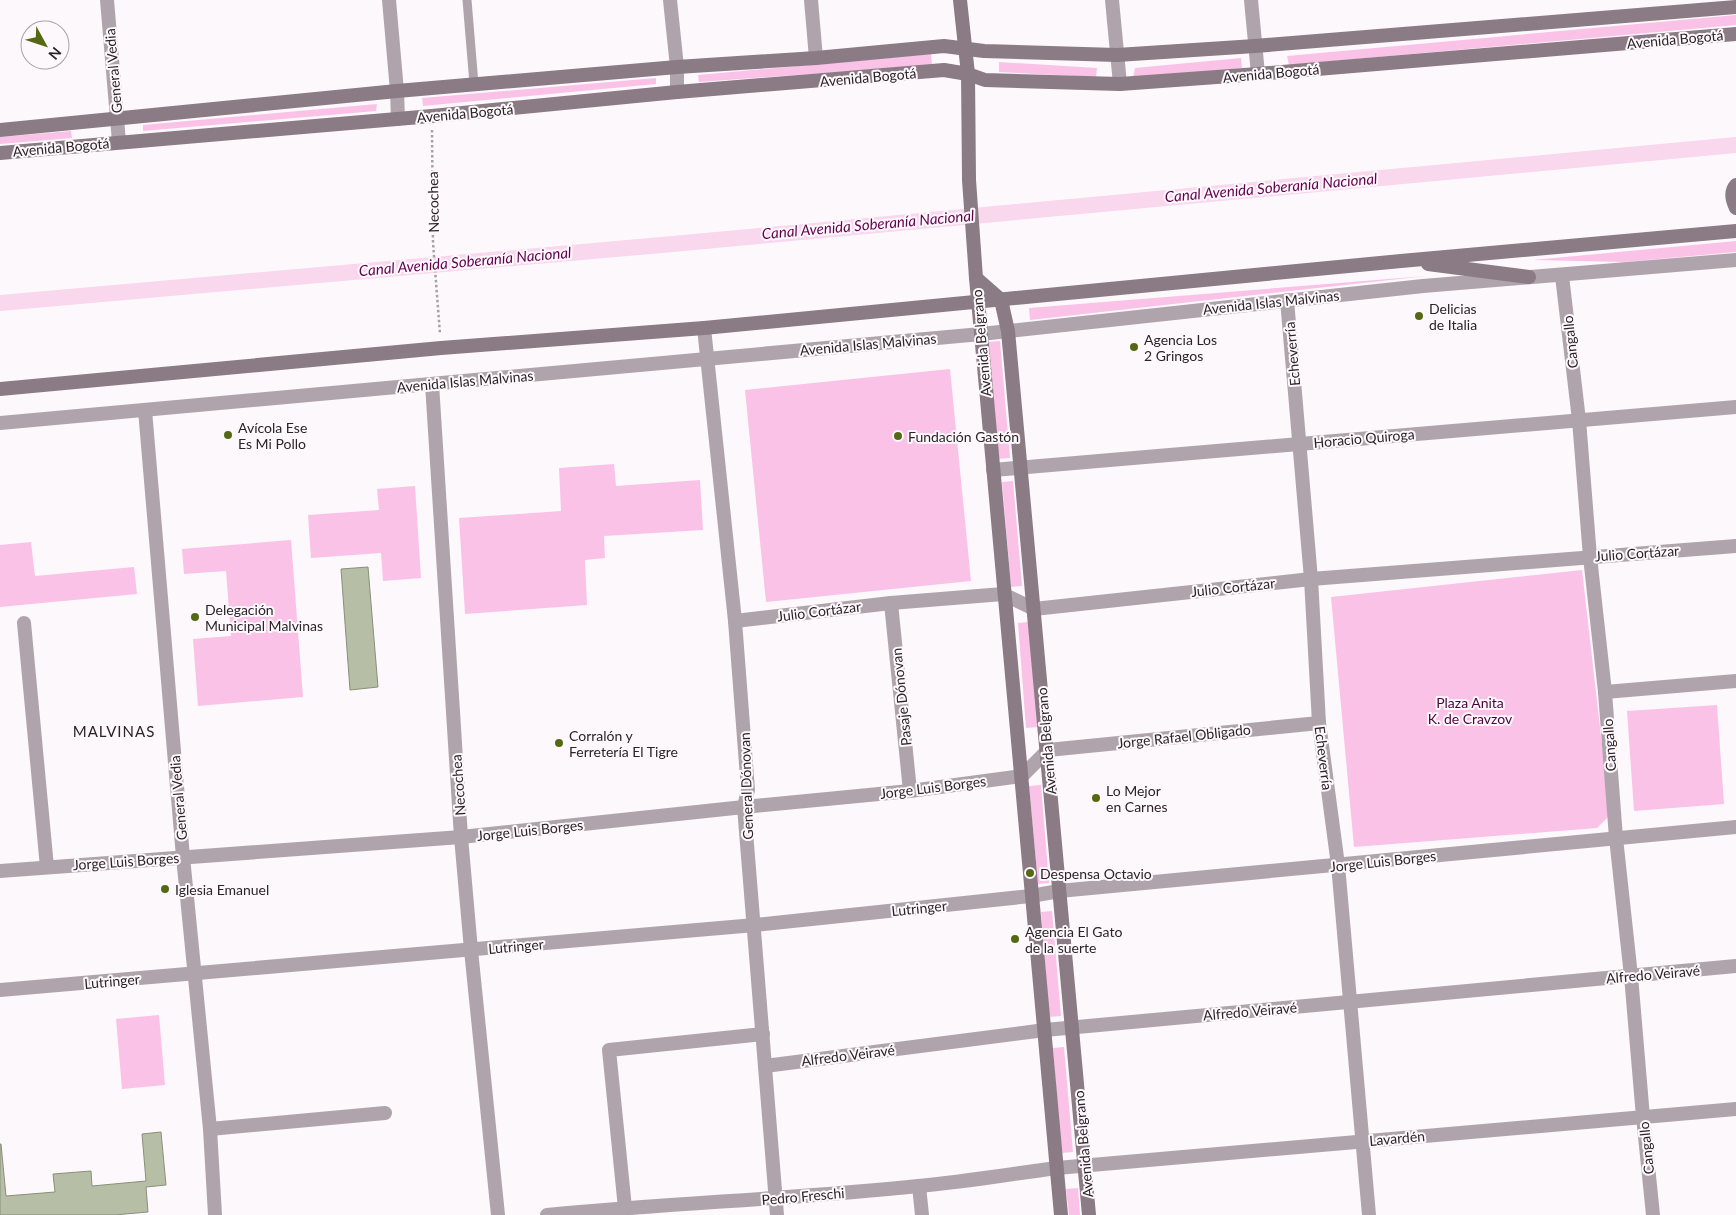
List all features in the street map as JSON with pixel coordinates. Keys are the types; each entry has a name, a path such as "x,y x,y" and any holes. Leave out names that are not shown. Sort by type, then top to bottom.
{"main road":[{"name":"Avenida Belgrano","path":"960,0 968,74 969,180 976,278 1061,1215"},
{"name":"Avenida Bogotá","path":"0,130 474,84 677,67 816,58 944,46 984,51 1117,55 1256,46 1736,7"},
{"name":"Avenida Bogotá","path":"0,153 944,70 968,74 985,80 1120,84 1736,34"},
{"path":"1736,185 1732,200 1736,208"},
{"name":"Avenida Islas Malvinas","path":"0,389 441,348 704,328 1736,231"},
{"path":"1401,261 1529,276"},
{"name":"Avenida Belgrano","path":"976,278 1001,300 1008,331 1048,750 1089,1215"}],"street":[{"name":"General Vedia","path":"106,0 119,142"},
{"path":"389,0 398,119"},
{"path":"670,0 677,67 677,92"},
{"path":"811,0 816,58"},
{"path":"1112,0 1120,84"},
{"path":"1251,0 1258,74"},
{"name":"Avenida Islas Malvinas","path":"0,423 981,334 1287,300 1529,276 1562,276 1736,260"},
{"name":"Cangallo","path":"1562,276 1579,420 1590,557 1605,692 1616,838 1653,1215"},
{"name":"Echeverría","path":"1287,300 1311,579 1320,723 1338,865 1369,1215"},
{"name":"General Dónovan","path":"704,328 735,621 748,790 744,807 777,1215"},
{"name":"Necochea","path":"432,384 461,837 498,1215"},
{"name":"Horacio Quiroga","path":"993,470 1736,407"},
{"name":"General Vedia","path":"145,410 183,857 210,1129 215,1215"},
{"name":"Julio Cortázar","path":"1034,609 1311,579 1736,546"},
{"path":"1004,594 1034,609"},
{"name":"Julio Cortázar","path":"735,621 892,603 1004,594"},
{"name":"Pasaje Dónovan","path":"892,603 910,791"},
{"path":"24,623 47,867"},
{"path":"1605,692 1736,681"},
{"name":"Jorge Rafael Obligado","path":"1048,750 1320,723"},
{"path":"1022,776 1048,750"},
{"name":"Jorge Luis Borges","path":"0,871 461,837 910,791 1022,776"},
{"name":"Jorge Luis Borges","path":"1031,896 1059,891 1736,827"},
{"name":"Lutringer","path":"0,990 755,925 1031,896"},
{"name":"Alfredo Veiravé","path":"765,1066 1045,1030 1736,966"},
{"path":"625,1208 609,1050 763,1034"},
{"name":"Lavardén","path":"1057,1168 1736,1109"},
{"path":"210,1129 384,1114"},
{"name":"Pedro Freschi","path":"547,1215 625,1208 776,1199 919,1186 1057,1168"},
{"path":"919,1186 922,1215"}],"lane":[{"path":"467,0 474,84"}],"path":[{"name":"Necochea","path":"432,116 433,243 441,348"}],"green space":[{"path":"1736,15 1736,25 1289,65 1287,56"},
{"path":"931,54 932,65 699,82 698,75"},
{"path":"1241,58 1242,68 1133,78 1135,68"},
{"path":"999,62 1097,68 1096,77 999,72"},
{"path":"656,78 656,84 423,106 422,98"},
{"path":"377,104 376,111 143,131 143,125"},
{"path":"71,131 72,138 0,144 0,137"},
{"path":"1736,241 1736,252 1625,262 1533,260"},
{"path":"1426,276 1030,320 1029,308"},
{"path":"1000,341 1010,458 998,459 989,342"},
{"path":"950,369 971,581 766,602 745,390"},
{"path":"614,464 616,486 700,480 703,530 604,536 605,558 585,560 587,605 465,614 459,518 561,511 559,468"},
{"path":"1013,481 1022,586 1011,587 1002,482"},
{"path":"415,486 421,578 383,581 381,553 311,558 308,515 379,510 377,489"},
{"path":"291,540 303,697 198,706 193,639 231,636 226,571 184,574 182,549"},
{"path":"31,542 35,576 134,567 137,594 0,607 0,545"},
{"name":"Plaza Anita K. de Cravzov","path":"1582,570 1610,815 1597,828 1354,847 1331,597"},
{"path":"1029,622 1038,727 1026,728 1018,623"},
{"path":"1717,705 1724,804 1634,811 1627,711"},
{"path":"1041,785 1049,883 1038,884 1029,786"},
{"path":"1052,911 1061,1016 1049,1017 1041,912"},
{"path":"159,1015 165,1085 122,1089 116,1019"},
{"path":"1064,1047 1073,1152 1061,1153 1053,1048"},
{"path":"1078,1188 1080,1215 1069,1215 1066,1189"}],"building":[{"path":"368,567 378,687 350,690 341,569"},
{"path":"161,1132 166,1185 146,1187 148,1212 114,1215 0,1215 0,1144 6,1196 55,1192 53,1174 91,1171 92,1186 146,1181 142,1134"}],"waterway":[{"name":"Canal Avenida Soberanía Nacional","path":"0,303 673,244 1736,145"}],"place":[{"name":"Delicias de Italia","path":"1419,316"},
{"name":"Agencia Los 2 Gringos","path":"1134,347"},
{"name":"Avícola Ese Es Mi Pollo","path":"228,435"},
{"name":"Fundación Gastón","path":"898,436"},
{"name":"Delegación Municipal Malvinas","path":"195,617"},
{"name":"Corralón y Ferretería El Tigre","path":"559,743"},
{"name":"Lo Mejor en Carnes","path":"1096,798"},
{"name":"Despensa Octavio","path":"1030,873"},
{"name":"Iglesia Emanuel","path":"165,889"},
{"name":"Agencia El Gato de la suerte","path":"1015,939"}],"district":[{"name":"MALVINAS","path":"114,731"}]}
